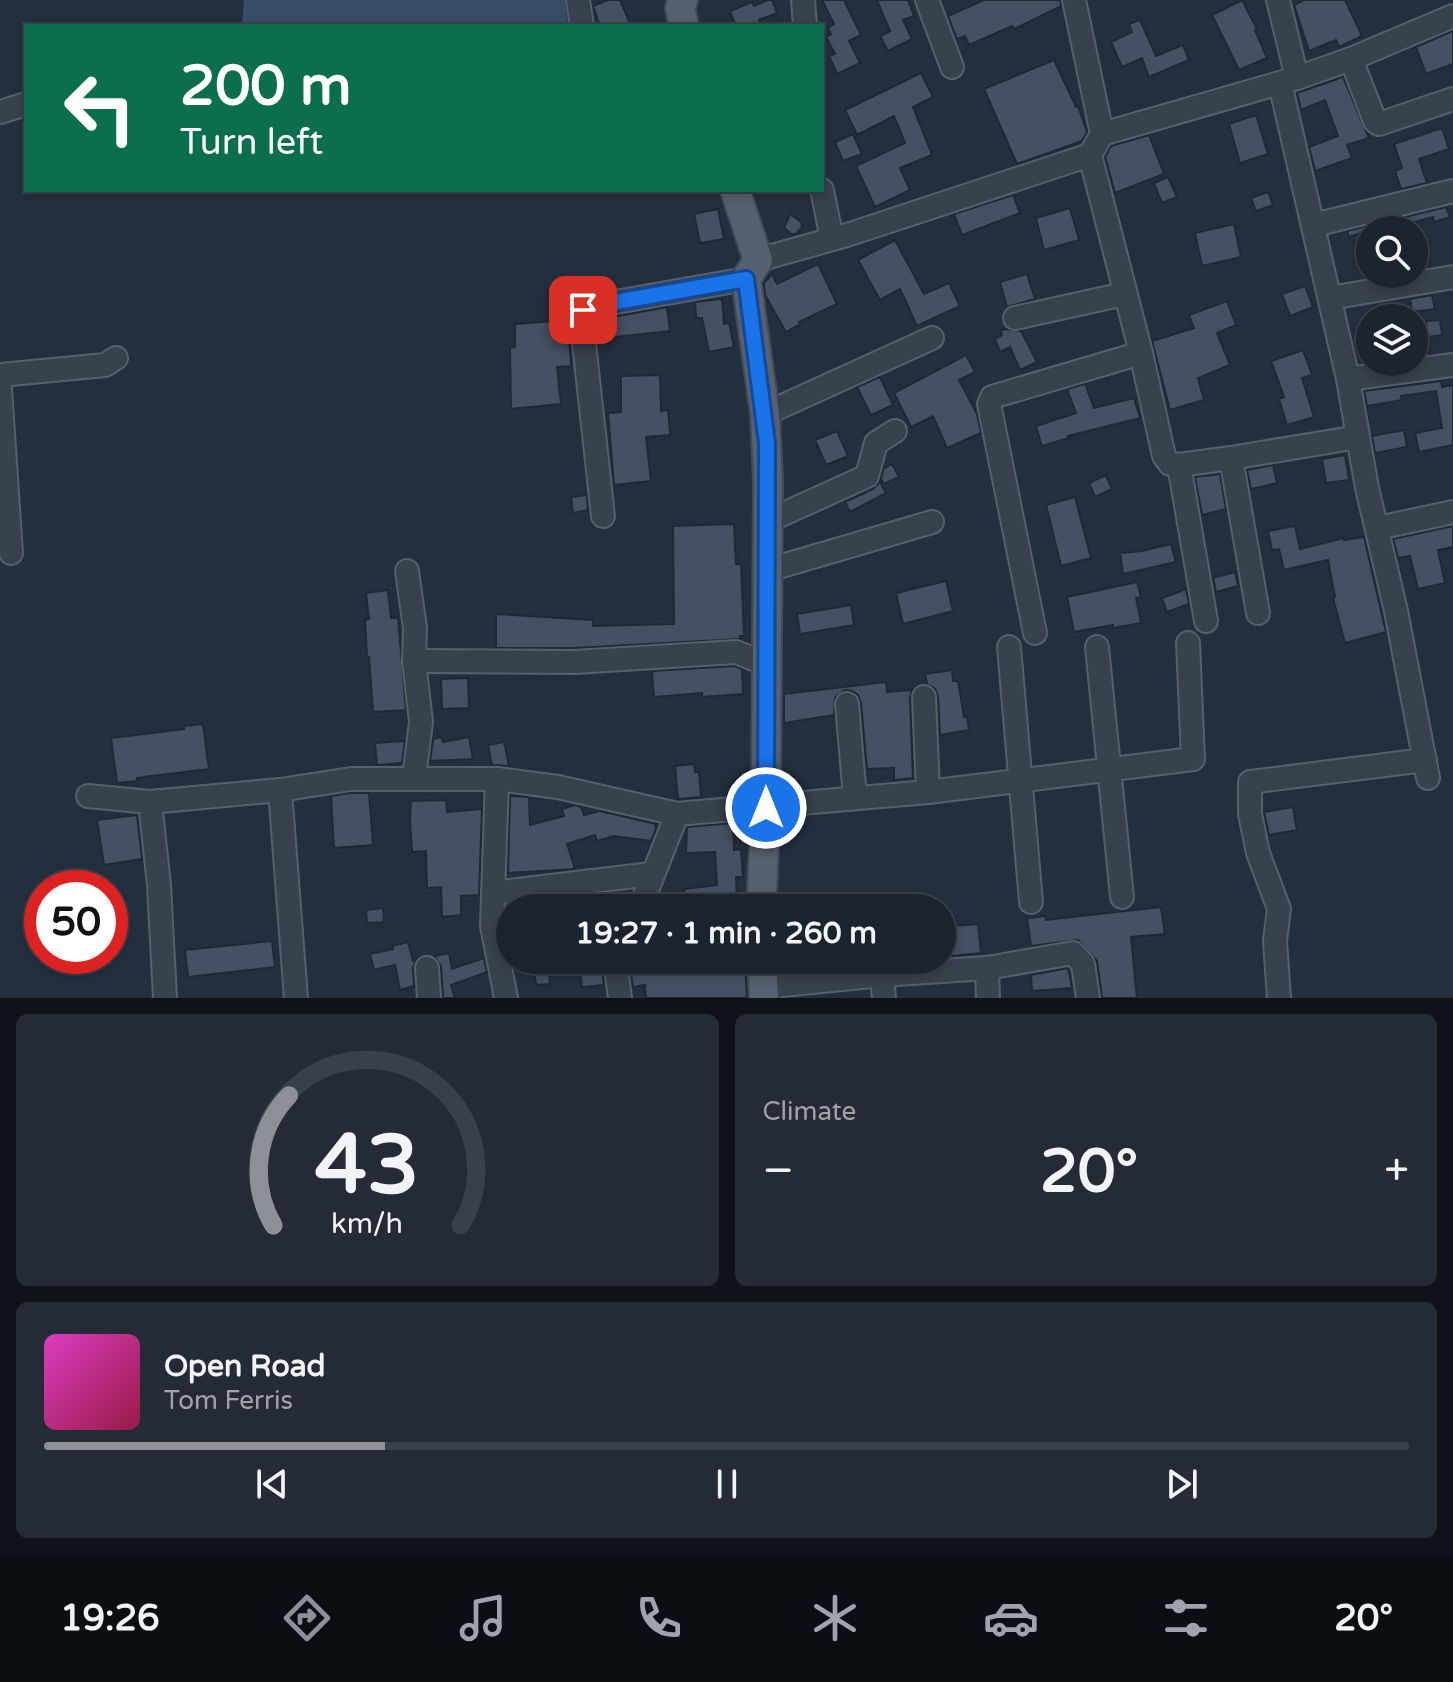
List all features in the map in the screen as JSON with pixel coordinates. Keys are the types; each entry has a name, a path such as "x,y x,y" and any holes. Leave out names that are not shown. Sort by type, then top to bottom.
{"main road":[{"path":"683,0 680,8 684,24"},
{"path":"735,192 752,270 765,414 768,570 766,808 762,894"}],"street":[{"path":"578,0 582,24"},
{"path":"803,0 805,24"},
{"path":"927,0 952,67"},
{"path":"603,516 582,325 583,310 752,270 832,239 1090,155 1102,134 1074,0"},
{"path":"1279,998 1275,941 1279,909 1258,853 1250,814 1250,782 1427,769 1314,225 1288,80 1285,3"},
{"path":"1102,134 1351,59 1453,16"},
{"path":"1351,59 1375,121 1379,124 1453,99"},
{"path":"0,112 24,105"},
{"path":"1090,155 1164,456 1170,464 1231,458 1358,437"},
{"path":"1314,225 1453,191"},
{"path":"822,192 832,239"},
{"path":"1330,298 1453,277"},
{"path":"1015,318 1124,294"},
{"path":"765,414 932,338"},
{"path":"1035,633 989,404 992,397 1141,353"},
{"path":"0,375 105,365 116,358"},
{"path":"1348,379 1453,365"},
{"path":"0,388 11,553"},
{"path":"768,521 867,476 876,443 895,431"},
{"path":"1231,458 1258,613"},
{"path":"1179,465 1206,621"},
{"path":"1378,528 1453,512"},
{"path":"768,570 932,522"},
{"path":"407,571 415,628 414,661 421,722 414,778"},
{"path":"88,796 150,802 280,790 351,779 497,779 558,787 677,814 928,792 1193,759 1188,643"},
{"path":"1009,647 1031,902"},
{"path":"1097,647 1122,897"},
{"path":"414,661 574,662 736,652 766,664"},
{"path":"924,697 928,792"},
{"path":"847,704 855,798"},
{"path":"497,779 492,926 506,998"},
{"path":"280,790 296,998"},
{"path":"150,802 159,885 165,998"},
{"path":"645,894 677,814"},
{"path":"493,893 651,874"},
{"path":"763,982 987,968 1073,953 1083,964 1088,998"},
{"path":"427,968 429,998"},
{"path":"987,968 988,998"},
{"path":"617,974 620,998"},
{"path":"882,975 884,998"}],"water":[{"path":"244,0 565,0 568,24 242,24"}],"building":[{"path":"608,0 620,0 630,24 599,24 593,6"},
{"path":"772,0 777,13 759,20 761,24 735,24 730,11 752,2 754,6"},
{"path":"822,0 844,0 861,35 849,41 860,63 837,74 829,56 835,54 826,37 831,34 828,28 834,24"},
{"path":"877,0 908,0 914,16 903,20 912,39 888,51 880,36 890,31"},
{"path":"984,0 1060,0 1061,6 1014,29 1012,26 969,45 965,36 957,39 948,16"},
{"path":"1242,0 1267,58 1239,70 1212,15"},
{"path":"1304,0 1345,0 1362,36 1339,47 1336,40 1309,51 1294,5"},
{"path":"1140,20 1156,56 1183,45 1189,60 1149,77 1142,58 1122,67 1111,42 1132,32 1129,24"},
{"path":"1453,31 1453,64 1426,74 1416,47"},
{"path":"1054,60 1078,106 1087,132 1082,141 1017,164 984,89"},
{"path":"921,73 933,97 913,107 932,155 900,168 910,190 875,207 856,166 905,143 894,116 857,135 845,110"},
{"path":"1343,77 1369,138 1347,145 1352,158 1315,171 1309,147 1338,136 1325,100 1301,110 1297,93"},
{"path":"1256,115 1268,154 1240,163 1229,124"},
{"path":"1442,128 1449,149 1419,159 1427,183 1401,189 1395,171 1402,168 1394,144"},
{"path":"853,134 862,154 843,161 835,142"},
{"path":"1149,135 1164,174 1115,193 1105,157 1111,146"},
{"path":"1168,177 1177,197 1162,203 1154,183"},
{"path":"1268,192 1273,205 1256,211 1251,198"},
{"path":"1013,195 1020,213 962,235 954,214"},
{"path":"1446,207 1450,217 1434,222 1433,217 1409,216"},
{"path":"1070,208 1079,240 1044,250 1036,218"},
{"path":"718,209 724,239 700,243 694,214"},
{"path":"790,214 801,222 802,227 796,234 784,228"},
{"path":"1234,224 1241,257 1202,266 1195,233"},
{"path":"1356,229 1356,235 1349,237 1347,231"},
{"path":"895,240 924,294 949,283 960,306 917,326 900,289 880,300 858,260"},
{"path":"818,264 837,304 799,322 786,332 765,295 764,283 772,274 777,284"},
{"path":"1027,274 1035,299 1007,307 1000,282"},
{"path":"1305,286 1313,307 1290,316 1282,294"},
{"path":"1432,295 1435,309 1428,310 1428,304 1411,304 1410,299"},
{"path":"722,299 724,324 729,323 734,347 709,352 702,318 696,318 695,302"},
{"path":"1227,301 1236,325 1217,333 1230,365 1198,378 1204,400 1170,410 1152,341 1194,328 1189,315"},
{"path":"667,307 670,331 598,339 596,320"},
{"path":"568,320 571,366 557,367 561,404 511,409 510,348 515,347 515,324"},
{"path":"1440,320 1442,335 1428,337 1428,321"},
{"path":"1000,331 1021,331 1037,362 1020,370 1010,347 1000,352 995,339 1002,335"},
{"path":"1303,350 1312,375 1302,378 1314,417 1287,425 1279,399 1284,397 1271,361"},
{"path":"966,355 975,372 959,380 977,414 981,433 947,448 933,416 911,427 894,393"},
{"path":"660,375 661,411 668,410 670,435 646,437 651,481 614,485 608,413 621,412 621,376"},
{"path":"880,377 893,405 871,415 857,387"},
{"path":"1441,381 1442,387 1453,385 1453,445 1419,452 1415,433 1442,428 1436,391 1401,396 1402,400 1367,406 1364,391"},
{"path":"1085,384 1094,408 1134,398 1140,418 1068,436 1042,446 1036,426 1076,413 1067,389"},
{"path":"1404,430 1407,447 1375,453 1372,436"},
{"path":"837,431 848,456 826,465 815,440"},
{"path":"1345,455 1349,480 1326,483 1322,459"},
{"path":"892,464 899,477 884,484 881,479 884,468"},
{"path":"1273,465 1277,483 1251,489 1247,470"},
{"path":"1220,474 1226,509 1202,515 1195,477"},
{"path":"1106,475 1112,489 1095,497 1089,483"},
{"path":"880,482 886,493 850,512 845,502 873,489"},
{"path":"587,495 588,510 573,513 571,497"},
{"path":"1075,497 1091,558 1061,566 1046,505"},
{"path":"734,524 736,564 741,564 744,636 740,639 574,648 496,648 496,614 593,620 593,626 674,624 673,526"},
{"path":"1295,526 1300,549 1344,538 1364,537 1386,632 1345,643 1333,598 1328,560 1284,570 1279,549 1272,550 1268,531"},
{"path":"1453,526 1453,547 1438,550 1445,583 1418,589 1410,556 1398,558 1393,539"},
{"path":"1171,544 1176,562 1123,574 1120,553"},
{"path":"1235,572 1238,586 1216,592 1213,578"},
{"path":"946,581 953,611 903,624 896,593"},
{"path":"1137,582 1141,597 1136,598 1141,623 1074,632 1067,597"},
{"path":"1186,589 1189,604 1167,612 1162,598"},
{"path":"388,590 391,618 398,618 406,710 373,712 367,657 365,620 369,619 366,593"},
{"path":"851,605 854,625 800,634 797,614"},
{"path":"734,666 742,669 743,694 654,697 652,671"},
{"path":"952,670 953,681 958,681 969,730 940,735 938,696 935,689 927,684 925,674"},
{"path":"468,678 469,708 442,709 441,679"},
{"path":"886,682 887,692 912,690 913,778 894,780 894,768 867,769 861,703 852,691 845,690 835,697 834,715 784,723 784,694"},
{"path":"203,724 209,769 117,783 111,738"},
{"path":"441,737 443,742 469,737 473,759 430,761 433,739"},
{"path":"405,741 402,763 377,765 375,743"},
{"path":"504,742 509,766 492,765 488,745"},
{"path":"694,764 695,772 699,772 701,797 678,799 675,766"},
{"path":"369,793 373,845 334,848 331,796"},
{"path":"510,796 529,797 530,825 564,816 562,809 575,805 581,807 584,815 600,811 656,824 655,832 651,841 614,836 597,841 595,835 567,844 575,869 508,873"},
{"path":"446,800 447,812 482,809 479,895 461,896 461,915 442,917 441,887 427,888 426,851 412,852 410,820 411,801"},
{"path":"1293,807 1297,830 1269,835 1264,812"},
{"path":"137,815 142,859 104,865 97,820"},
{"path":"733,823 734,850 741,849 743,877 736,877 737,894 685,894 684,889 717,885 715,852 686,853 687,827"},
{"path":"1161,907 1165,934 1131,937 1137,998 1102,998 1097,961 1078,940 1031,946 1027,918 1045,916 1046,920"},
{"path":"383,908 384,922 367,923 366,910"},
{"path":"978,924 981,953 956,956 956,926"},
{"path":"272,941 275,967 188,977 185,950"},
{"path":"408,942 413,961 416,960 414,986 400,990 395,965 374,970 370,954"},
{"path":"449,953 452,969 484,958 487,972 451,985 455,998 443,998 441,966 434,956"},
{"path":"1068,968 1072,988 1032,991 1031,975"},
{"path":"534,974 549,974 550,984 536,985"},
{"path":"580,974 603,974 604,985 582,987"},
{"path":"631,974 746,974 747,998 646,998 645,985 633,987"}],"route":[{"path":"583,310 746,279 767,443 766,808"}]}
